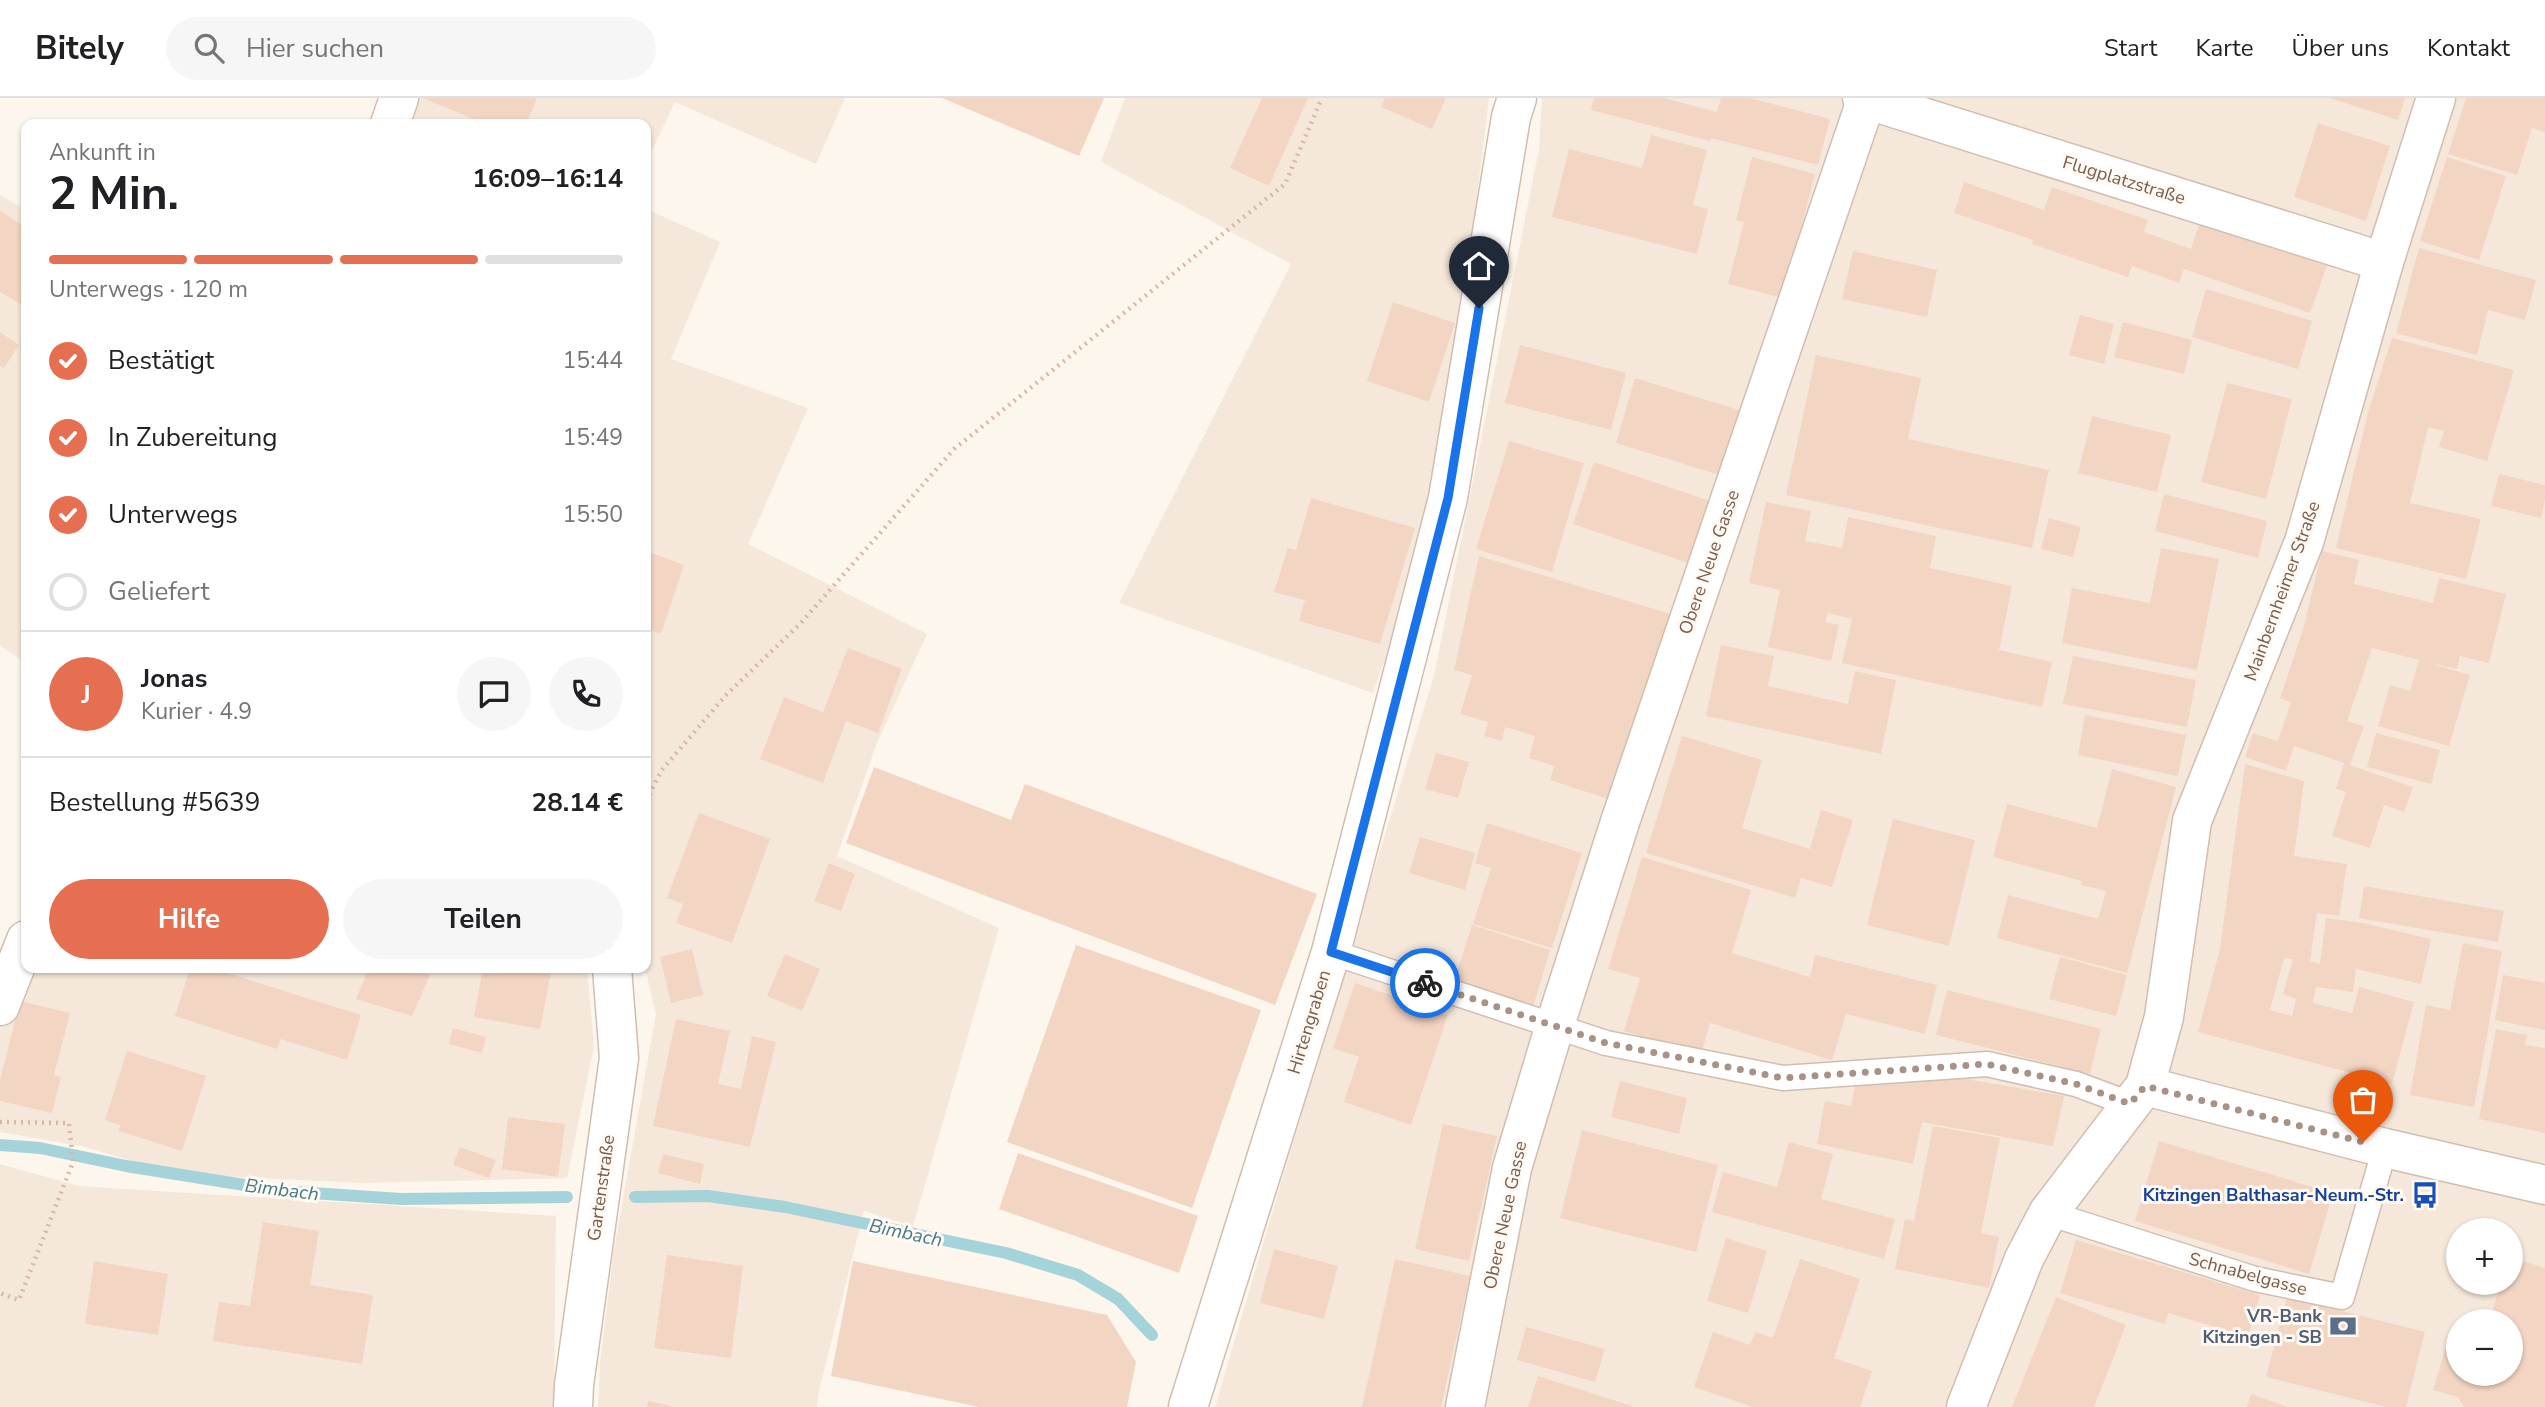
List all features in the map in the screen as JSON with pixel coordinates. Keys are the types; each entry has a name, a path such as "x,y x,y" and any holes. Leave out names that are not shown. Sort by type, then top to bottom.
{"street":[{"path":"392,119 399,98"},
{"name":"Hirtengraben","path":"1188,1407 1331,952 1448,498 1511,117 1517,98"},
{"name":"Flugplatzstraße","path":"1865,98 2385,262"},
{"name":"Obere Neue Gasse","path":"1465,1407 1512,1168 1555,1026 1620,821 1865,98"},
{"name":"Mainbernheimer Straße","path":"1966,1407 2024,1259 2048,1213 2137,1095 2164,1017 2192,821 2304,542 2385,262 2436,98"},
{"path":"0,1006 21,953"},
{"name":"Gartenstraße","path":"573,1407 619,1058 612,973"},
{"path":"2137,1095 2545,1185"}],"lane":[{"path":"1331,952 1606,1043 1783,1078 1987,1064 2137,1095"},
{"name":"Schnabelgasse","path":"2048,1213 2255,1279 2342,1297 2385,1148"}],"path":[{"path":"651,791 661,771 726,695 800,624 954,449 1285,184 1322,98"},
{"path":"0,1122 69,1123 73,1162 19,1300 0,1293"}],"shaded area":[{"path":"400,98 845,98 816,164 675,102 651,152 651,119 393,119"},
{"path":"1125,98 1489,98 1450,414 1424,550 1373,693 1119,603 1291,264 1101,162"},
{"path":"1542,98 2545,98 2545,1407 1215,1407 1364,902 1434,676 1539,149"},
{"path":"0,195 21,207 21,660 0,646"},
{"path":"651,211 720,242 671,359 808,408 748,544 927,634 877,743 837,856 999,928 913,1226 864,1211 817,1407 598,1407 600,1363 614,1249 656,1014 646,973 651,973"},
{"path":"21,933 21,973 587,973 594,1047 567,1178 361,1183 176,1174 85,1147 0,1132 0,990"},
{"path":"0,1164 79,1186 556,1216 554,1407 0,1407"}],"building":[{"path":"423,98 537,98 528,119 473,119"},
{"path":"942,98 1104,98 1079,156"},
{"path":"1262,98 1308,98 1269,186 1230,168"},
{"path":"1385,98 1446,98 1432,129 1381,107"},
{"path":"1594,98 1664,98 1717,112 1721,98 1750,98 1830,119 1818,165 1711,138 1710,141 1591,110"},
{"path":"2330,98 2405,98 2398,120"},
{"path":"2466,98 2545,98 2545,132 2532,128 2517,175 2448,154"},
{"path":"2318,123 2390,146 2366,221 2294,197"},
{"path":"1651,135 1707,150 1693,205 1708,209 1697,254 1552,217 1569,149 1642,168"},
{"path":"1752,157 1815,174 1783,298 1728,284 1744,222 1736,220"},
{"path":"2447,157 2506,176 2479,260 2420,241"},
{"path":"1964,182 2044,210 2052,187 2148,220 2144,232 2191,249 2200,222 2327,266 2310,313 2184,269 2179,283 2132,266 2128,277 2032,244 2033,240 1954,213"},
{"path":"0,211 21,224 21,304 0,292"},
{"path":"2419,248 2536,280 2525,320 2488,310 2477,355 2396,333"},
{"path":"1853,251 1937,270 1927,317 1842,299"},
{"path":"2206,289 2312,321 2298,369 2192,337"},
{"path":"1393,302 1455,323 1429,402 1367,381"},
{"path":"2080,315 2114,324 2104,364 2069,355"},
{"path":"2123,322 2192,340 2184,374 2114,357"},
{"path":"0,332 19,345 4,368 0,366"},
{"path":"2392,338 2514,370 2487,461 2439,447 2444,431 2428,427 2410,503 2481,519 2466,579 2336,548 2368,412"},
{"path":"1520,345 1626,373 1611,430 1505,403"},
{"path":"1816,355 1921,378 1908,439 2049,470 2032,548 1786,495"},
{"path":"1635,378 1742,411 1723,476 1616,443"},
{"path":"2227,383 2292,399 2266,499 2201,482"},
{"path":"2092,416 2171,435 2157,492 2078,473"},
{"path":"1509,441 1584,463 1552,572 1476,549"},
{"path":"1594,462 1713,502 1691,564 1573,524"},
{"path":"2499,474 2545,485 2541,518 2491,506"},
{"path":"2164,494 2267,521 2258,558 2155,531"},
{"path":"1311,498 1415,528 1380,644 1299,621 1305,600 1274,592 1288,548 1296,550"},
{"path":"1766,502 1811,511 1805,541 1842,548 1848,517 1936,536 1930,568 2012,586 1999,650 2052,662 2042,707 1842,663 1852,619 1828,613 1825,622 1839,625 1831,661 1768,647 1780,590 1749,583"},
{"path":"2049,518 2081,527 2073,557 2041,549"},
{"path":"2161,548 2219,559 2197,670 2062,643 2072,588 2150,603"},
{"path":"2322,551 2359,560 2354,584 2433,603 2439,578 2506,594 2489,663 2460,656 2457,669 2426,662 2470,675 2449,746 2378,726 2390,685 2410,691 2419,660 2372,648 2347,721 2364,726 2350,765 2413,787 2404,812 2384,805 2370,848 2332,836 2346,792 2336,789 2344,763 2294,746 2286,771 2245,757 2253,733 2278,741 2291,702 2280,698 2304,626"},
{"path":"651,553 684,565 661,634 651,631"},
{"path":"1479,556 1674,615 1608,799 1550,780 1554,766 1529,758 1535,736 1505,727 1502,741 1484,736 1488,722 1460,714 1472,675 1454,670"},
{"path":"1721,645 1774,656 1768,686 1848,704 1855,671 1896,680 1881,754 1706,716"},
{"path":"848,648 902,669 878,733 846,721 823,783 760,759 784,697 823,712"},
{"path":"2073,656 2196,680 2187,727 2063,704"},
{"path":"2085,715 2186,735 2178,776 2078,755"},
{"path":"2376,733 2440,750 2431,784 2367,767"},
{"path":"1682,736 1762,760 1742,828 1810,849 1821,810 1853,820 1832,887 1801,878 1795,898 1646,853"},
{"path":"1436,753 1469,762 1458,798 1425,789"},
{"path":"2245,764 2304,781 2294,856 2347,864 2339,916 2317,913 2310,961 2320,964 2326,918 2363,923 2431,939 2421,984 2356,969 2353,992 2316,987 2313,1003 2352,1013 2359,987 2414,1002 2392,1084 2198,1032 2220,949","holes":["2284,958 2293,959 2283,994 2296,999 2292,1016 2270,1010"]},
{"path":"874,767 1011,820 1025,784 1317,894 1275,1005 846,843"},
{"path":"2112,769 2176,787 2127,973 1997,938 2008,895 2098,919 2106,891 2081,885 2082,881 1993,857 2007,804 2097,828"},
{"path":"699,813 770,839 732,943 676,923 683,904 667,898"},
{"path":"1893,819 1975,840 1949,946 1867,925"},
{"path":"1487,823 1582,853 1552,948 1473,924 1491,868 1475,863"},
{"path":"1420,837 1475,853 1465,890 1409,873"},
{"path":"1642,857 1751,890 1732,953 1810,977 1815,955 1937,985 1925,1034 1846,1014 1832,1060 1710,1023 1701,1054 1624,1031 1640,978 1608,969"},
{"path":"829,863 855,874 841,911 814,901"},
{"path":"2364,886 2504,911 2498,942 2359,918"},
{"path":"1472,925 1550,950 1533,1007 1454,982"},
{"path":"2463,943 2502,951 2474,1107 2410,1095 2426,1005 2450,1010"},
{"path":"1076,945 1261,1010 1192,1208 1007,1142"},
{"path":"692,949 703,995 671,1003 660,957"},
{"path":"785,954 820,969 802,1011 767,996"},
{"path":"2060,957 2127,975 2116,1016 2049,999"},
{"path":"188,973 227,973 361,1015 347,1060 281,1039 277,1049 175,1016"},
{"path":"367,973 430,975 412,1016 356,999"},
{"path":"482,973 551,973 540,1029 474,1017"},
{"path":"2503,975 2545,983 2545,1030 2495,1020"},
{"path":"1355,983 1448,1015 1411,1125 1344,1102 1359,1057 1333,1048"},
{"path":"1947,990 2101,1029 2090,1074 1936,1035"},
{"path":"20,1001 70,1013 54,1075 61,1077 52,1113 0,1101 0,1080"},
{"path":"676,1019 730,1031 718,1084 741,1089 752,1036 776,1042 750,1147 653,1126"},
{"path":"453,1028 486,1037 482,1053 449,1044"},
{"path":"2496,1029 2527,1035 2525,1045 2545,1048 2545,1133 2479,1119"},
{"path":"127,1051 206,1076 182,1151 119,1131 120,1125 105,1120"},
{"path":"1857,1075 1966,1079 2064,1096 2053,1146 1922,1122 1913,1164 1817,1144 1825,1101 1851,1106"},
{"path":"1620,1081 1687,1098 1679,1134 1611,1117"},
{"path":"508,1117 565,1124 558,1177 502,1169"},
{"path":"1443,1124 1497,1136 1469,1261 1415,1249"},
{"path":"1933,1126 2000,1138 1981,1233 1999,1237 1989,1288 1895,1269 1905,1219 1914,1221"},
{"path":"1582,1130 1718,1165 1696,1252 1560,1218"},
{"path":"2159,1141 2333,1193 2309,1274 2135,1221"},
{"path":"1789,1142 1833,1154 1821,1199 1895,1219 1884,1259 1712,1212 1723,1172 1777,1187"},
{"path":"460,1147 496,1160 489,1178 453,1165"},
{"path":"1018,1153 1198,1216 1179,1273 999,1209"},
{"path":"663,1154 704,1164 700,1184 658,1173"},
{"path":"263,1222 319,1231 310,1285 373,1295 362,1364 213,1341 219,1302 250,1306"},
{"path":"1726,1238 1767,1251 1748,1313 1707,1301"},
{"path":"2076,1240 2260,1295 2248,1337 2168,1313 2165,1324 2060,1293"},
{"path":"1274,1249 1338,1266 1324,1319 1260,1303"},
{"path":"667,1255 743,1266 731,1358 654,1348"},
{"path":"1395,1259 1470,1276 1441,1407 1362,1407"},
{"path":"1800,1259 1860,1279 1834,1358 1872,1371 1860,1407 1753,1407 1694,1387 1713,1332 1750,1345 1755,1332 1773,1338"},
{"path":"94,1261 168,1274 158,1335 85,1324"},
{"path":"853,1261 1107,1315 1136,1362 1127,1407 979,1407 831,1376"},
{"path":"2523,1262 2545,1268 2545,1407 2464,1407 2458,1397 2433,1390 2446,1347 2446,1386 2523,1386 2523,1309 2493,1309 2497,1295 2523,1295"},
{"path":"2056,1297 2126,1325 2094,1407 2012,1407"},
{"path":"2287,1297 2425,1332 2406,1407 2386,1407 2266,1377"},
{"path":"1526,1327 1605,1349 1595,1382 1517,1360"},
{"path":"1538,1376 1632,1406 1632,1407 1528,1407"},
{"path":"2251,1394 2288,1407 2247,1407"},
{"path":"648,1401 672,1406 672,1407 647,1407"}],"waterway":[{"name":"Bimbach","path":"0,1145 40,1148 126,1166 282,1191 401,1199 567,1197"},
{"name":"Bimbach","path":"635,1197 708,1196 785,1207 1006,1253 1078,1275 1118,1299 1152,1335"}],"way so far":[{"path":"1425,983 1606,1043 1783,1078 1987,1064 2076,1084 2130,1104 2145,1086 2363,1142"}],"place":[{"name":"Kitzingen Balthasar-Neum.-Str.","path":"2425,1195"},
{"name":"VR-Bank Kitzingen - SB","path":"2343,1326"}],"route":[{"path":"1425,983 1331,952 1448,498 1479,308"}]}
